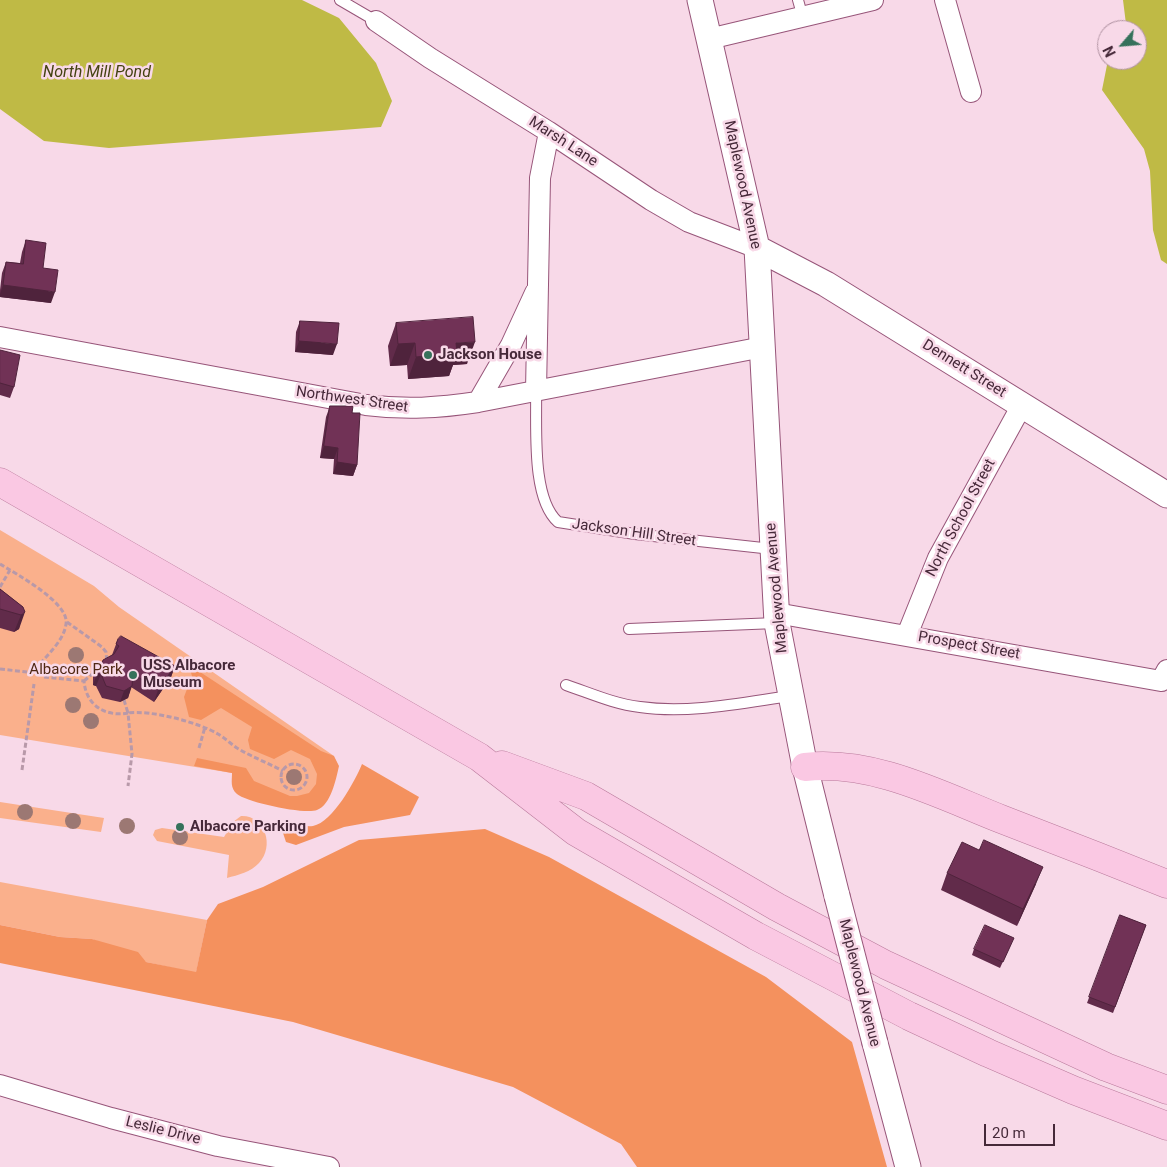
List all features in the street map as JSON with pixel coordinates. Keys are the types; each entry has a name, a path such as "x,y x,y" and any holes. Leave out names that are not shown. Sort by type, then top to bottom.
{"main road":[{"path":"0,482 479,757 576,832 756,936 909,1016 988,1053 1072,1090 1167,1126"},
{"path":"479,757 586,796 777,907 886,965 1106,1067 1167,1090"},
{"path":"805,768 828,765 868,770 904,781 1167,884"}],"street":[{"name":"Maplewood Avenue","path":"700,0 757,248 777,618 790,696 805,768 837,896 908,1167"},
{"path":"709,39 800,9 874,0"},
{"path":"945,0 971,92"},
{"name":"Marsh Lane","path":"376,21 430,58 689,222 757,248"},
{"name":"Jackson Hill Street","path":"536,391 540,178 549,132"},
{"name":"Dennett Street","path":"757,248 826,284 1167,495"},
{"name":"Jackson Hill Street","path":"478,402 511,345 538,286"},
{"name":"Northwest Street","path":"0,337 366,405 402,410 433,409 478,402 763,347"},
{"name":"North School Street","path":"907,635 938,558 1022,405"},
{"name":"Prospect Street","path":"777,618 907,635 1164,676"},
{"name":"Leslie Drive","path":"0,1086 218,1146 329,1167"}],"lane":[{"path":"340,0 376,21"},
{"name":"Jackson Hill Street","path":"536,391 539,484 546,508 558,522 635,534 772,549"},
{"path":"629,629 777,618"},
{"path":"566,685 613,701 640,707 675,709 727,705 790,696"}],"path":[{"path":"0,564 57,604 66,615 67,622 60,638 39,665"},
{"path":"0,587 10,570"},
{"path":"67,622 102,648 107,656 107,663 88,676 84,682"},
{"path":"0,669 27,672"},
{"path":"44,677 84,682"},
{"path":"84,682 91,700 101,711 114,714 146,713 205,728 220,735 236,748 283,771"},
{"path":"22,770 34,684"},
{"path":"124,700 128,713 132,754 128,786"},
{"path":"199,748 205,728"},
{"path":"297,764 306,773 306,781 301,788 289,788 283,783 283,771 289,765 297,764"}],"green space":[{"name":"Albacore Park","path":"0,530 94,586 119,607 334,756 316,810 232,773 0,735"},
{"path":"0,802 104,818 101,832 0,818"},
{"path":"241,816 249,817 261,826 267,840 266,848 264,856 256,866 244,873 227,878 229,855 157,841 153,835 155,830 162,828 224,837 233,822"},
{"path":"0,882 207,920 196,973 146,962 92,939 60,937 0,925"}],"shaded area":[{"path":"189,666 321,751 334,756 339,766 338,771 329,797 322,807 317,810 301,811 252,801 235,792 232,784 232,773 194,766 197,758 246,768 254,781 290,796 309,793 316,784 317,774 310,759 291,750 274,759 250,749 248,740 252,727 221,708 201,720 189,717 184,697 192,676"},
{"path":"362,764 419,797 410,815 344,827 296,845 286,842 283,833 290,826 313,826 321,823 328,817 349,790"},
{"path":"485,829 549,857 766,977 852,1042 887,1167 637,1167 621,1144 513,1087 293,1022 0,963 0,925 60,937 92,939 138,952 146,962 196,972 207,920 218,904 263,887 359,840"}],"water":[{"name":"North Mill Pond","path":"0,0 302,0 339,18 376,63 392,101 381,127 109,148 44,141 0,109"},
{"path":"1123,0 1167,0 1167,264 1161,260 1153,230 1150,171 1144,149 1102,90 1106,70 1147,70 1147,20 1126,20"}],"building":[{"path":"26,240 46,243 43,268 58,270 55,292 3,285 6,262 23,264"},
{"path":"473,317 475,342 456,343 457,353 416,357 415,343 398,344 396,323"},
{"path":"300,321 339,323 337,344 299,341"},
{"path":"0,350 20,355 14,387 0,383"},
{"path":"330,406 353,406 352,413 360,413 357,465 337,462 338,448 324,446"},
{"path":"0,589 23,607 25,612 21,615 0,609"},
{"name":"USS Albacore Museum","path":"121,636 175,666 158,690 133,674 132,686 124,691 106,686 101,674 97,674 97,666 101,666 103,660 114,654 119,646 116,644"},
{"path":"984,840 1043,867 1023,909 947,873 962,842 979,850"},
{"path":"1120,915 1146,925 1115,1007 1089,997"},
{"path":"985,925 1014,938 1003,962 974,949"}],"place":[{"name":"Jackson House","path":"428,355"},
{"name":"USS Albacore Museum","path":"133,675"},
{"name":"Albacore Parking","path":"180,827"}]}
